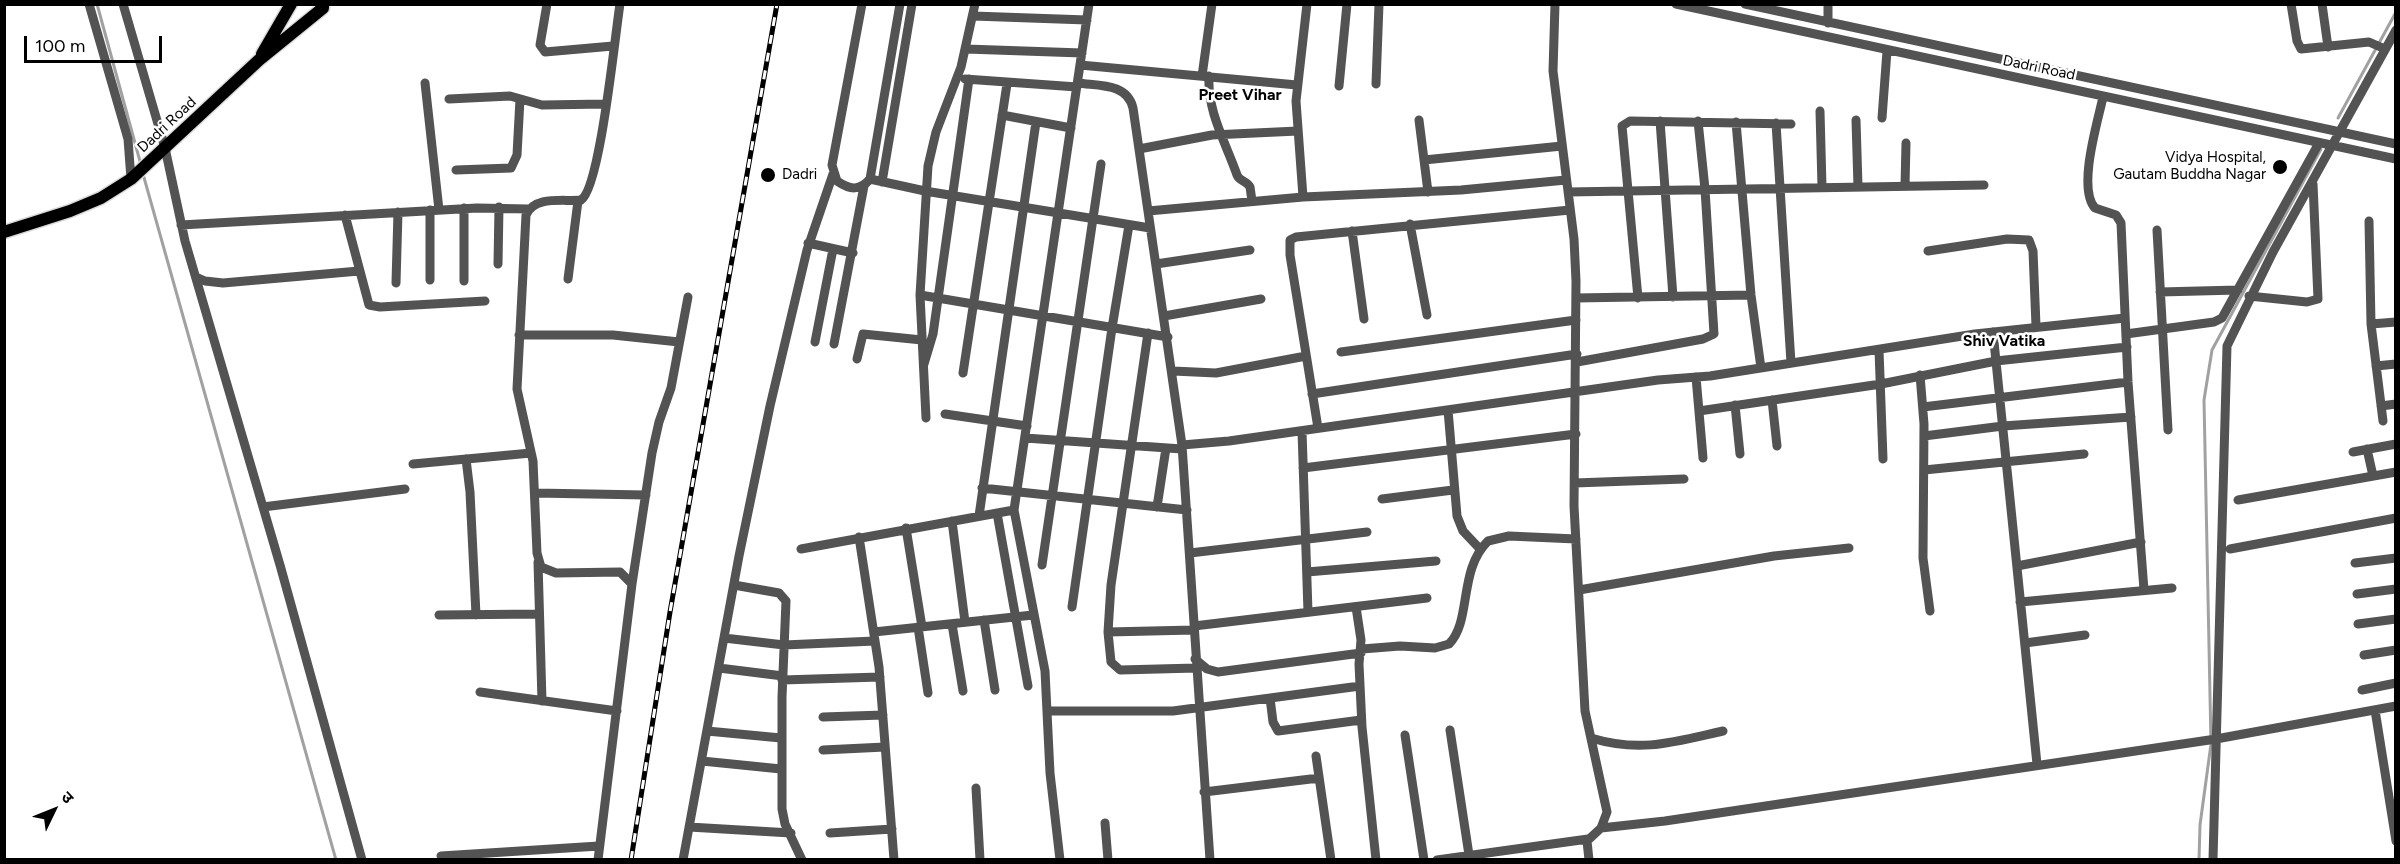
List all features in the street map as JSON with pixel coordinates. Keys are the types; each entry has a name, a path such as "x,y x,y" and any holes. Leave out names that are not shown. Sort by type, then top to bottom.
{"main road":[{"path":"259,60 291,4"},
{"name":"Dadri Road","path":"4,232 70,212 101,198 135,175 259,60 325,6"}],"street":[{"path":"89,4 128,139 135,175"},
{"path":"123,4 181,225 362,860"},
{"path":"546,4 540,45 545,52 613,46"},
{"path":"542,700 535,493 531,453 517,389 526,214 529,209 540,202 578,201 586,198 598,165 620,4"},
{"path":"683,860 770,406 808,243 833,174 832,165 862,4"},
{"path":"834,344 900,4"},
{"path":"882,182 912,4"},
{"path":"926,418 920,295 925,191 931,145 957,78 966,49 975,4"},
{"path":"1060,860 1050,773 1045,671 1014,510 1089,4"},
{"path":"1212,4 1206,76 1209,101 1238,177 1250,187 1252,201"},
{"path":"1303,197 1297,85 1307,4"},
{"path":"1339,86 1347,4"},
{"path":"1376,84 1378,4"},
{"path":"1437,860 1588,839 1601,828 1605,821 1606,804 1585,711 1576,539 1576,298 1570,210 1553,71 1555,4"},
{"name":"Dadri Road","path":"1676,4 2396,159"},
{"name":"Dadri Road","path":"1745,4 2396,144"},
{"path":"1828,4 1828,22"},
{"path":"2291,4 2299,46 2306,49 2380,46"},
{"path":"2322,4 2328,47"},
{"path":"973,16 1087,20"},
{"path":"2213,860 2212,739 2227,346 2249,296 2313,184 2380,46 2396,30"},
{"path":"966,49 1082,53"},
{"path":"1882,118 1887,51"},
{"path":"1080,65 1297,85"},
{"path":"957,78 1006,84 1117,88 1129,96 1133,108 1173,370 1182,447 1210,860"},
{"path":"923,367 930,350 939,299 955,196 969,79"},
{"path":"425,83 434,210 430,280"},
{"path":"963,373 1006,84"},
{"path":"449,99 502,96 542,105 605,104"},
{"path":"2103,97 2090,162 2090,197 2095,208 2116,215 2121,223 2128,382 2144,590"},
{"path":"456,170 511,168 517,155 520,99"},
{"path":"1820,111 1822,187"},
{"path":"1002,115 1071,129"},
{"path":"1419,120 1428,192"},
{"path":"1856,120 1858,187"},
{"path":"1660,121 1673,297"},
{"path":"1638,298 1622,126 1630,122 1660,121 1791,124"},
{"path":"1312,394 1577,358 1711,337 1716,330 1698,121"},
{"path":"979,516 1035,122"},
{"path":"1736,122 1751,295 1761,368"},
{"path":"1776,123 1791,363"},
{"path":"1139,149 1221,135 1298,131"},
{"path":"1905,186 1906,143"},
{"path":"2126,334 2218,321 2238,290 2319,143"},
{"path":"1424,160 1562,147"},
{"path":"1042,565 1101,164"},
{"path":"833,174 844,186 855,189 867,183 882,182 1150,228"},
{"path":"1148,211 1303,197 1428,192 1566,180"},
{"path":"2249,296 2307,302 2318,299 2313,184"},
{"path":"1568,192 1984,185"},
{"path":"568,279 578,201"},
{"path":"498,264 500,207"},
{"path":"181,225 464,208 529,209"},
{"path":"464,208 464,281"},
{"path":"1318,428 1290,255 1290,240 1410,224 1570,210"},
{"path":"396,283 399,212"},
{"path":"345,215 367,302 372,307 485,301"},
{"path":"2369,221 2372,324 2383,421"},
{"path":"1410,224 1427,315"},
{"path":"1072,607 1129,225"},
{"path":"2157,230 2168,430"},
{"path":"1352,231 1364,319"},
{"path":"1928,251 2007,239 2029,240 2033,251 2036,326"},
{"path":"808,243 853,253"},
{"path":"815,342 833,249"},
{"path":"1156,264 1250,250"},
{"path":"196,277 223,283 359,271"},
{"path":"2160,292 2238,290"},
{"path":"920,295 1168,337"},
{"path":"1576,298 1751,295"},
{"path":"598,860 632,584 646,495 659,422 671,388 688,297"},
{"path":"1164,316 1261,299"},
{"path":"1025,438 1166,448 1182,447 1658,380 1761,368 2036,326 2125,318"},
{"path":"1341,352 1576,320"},
{"path":"2372,324 2396,322"},
{"path":"1993,332 2037,764"},
{"path":"857,359 861,336 866,333 922,340"},
{"path":"1148,333 1111,585 1108,632 1111,662 1116,669 1196,663 1218,672 1400,646 1435,648 1449,644 1458,629 1467,582 1480,549 1488,541 1509,536 1576,539"},
{"path":"519,335 613,335 679,342"},
{"path":"1699,411 1881,384 1996,361 2127,347"},
{"path":"1879,350 1883,459"},
{"path":"1173,370 1216,373 1306,356"},
{"path":"2376,366 2396,364"},
{"path":"1920,375 1924,436 1923,558 1930,612"},
{"path":"1696,377 1703,458"},
{"path":"1923,407 2128,382"},
{"path":"1772,400 1777,446"},
{"path":"2381,406 2396,404"},
{"path":"1735,405 1740,454"},
{"path":"1448,410 1457,516 1463,531 1480,549"},
{"path":"945,414 1027,426"},
{"path":"1924,436 2003,426 2131,417"},
{"path":"1302,431 1308,612"},
{"path":"1303,468 1576,434"},
{"path":"2353,452 2396,444"},
{"path":"1157,507 1166,448"},
{"path":"2367,449 2373,476"},
{"path":"413,464 531,453"},
{"path":"1924,470 2084,454"},
{"path":"466,459 470,492 476,615"},
{"path":"2238,500 2396,472"},
{"path":"1575,483 1684,479"},
{"path":"982,488 1187,510"},
{"path":"263,507 405,489"},
{"path":"1383,499 1454,490"},
{"path":"535,493 646,495"},
{"path":"801,549 1014,510"},
{"path":"997,513 1028,686"},
{"path":"2230,549 2396,518"},
{"path":"952,521 965,622"},
{"path":"906,528 928,693"},
{"path":"1190,553 1366,532"},
{"path":"860,537 880,677 894,860"},
{"path":"2017,566 2140,542"},
{"path":"1580,590 1774,556 1849,548"},
{"path":"2355,563 2396,558"},
{"path":"538,561 541,567 551,573 620,572 632,584"},
{"path":"1308,572 1436,561"},
{"path":"734,585 784,596 787,604 782,678 783,817 801,860"},
{"path":"2020,602 2172,588"},
{"path":"2357,594 2396,589"},
{"path":"1108,632 1194,628 1427,598"},
{"path":"1356,607 1361,651 1361,720 1376,860"},
{"path":"439,615 539,614"},
{"path":"724,638 784,645 875,637 920,627 1033,615"},
{"path":"2358,624 2396,619"},
{"path":"984,620 995,690"},
{"path":"952,624 963,691"},
{"path":"2025,643 2085,635"},
{"path":"2364,655 2396,650"},
{"path":"719,668 782,678 880,677"},
{"path":"2362,690 2396,683"},
{"path":"1048,711 1117,713 1199,709 1360,686"},
{"path":"480,692 617,711"},
{"path":"1270,698 1273,722 1278,731 1361,720"},
{"path":"1601,828 2212,739 2396,706"},
{"path":"2375,710 2396,841"},
{"path":"823,717 883,715"},
{"path":"1450,730 1469,855"},
{"path":"707,731 781,738"},
{"path":"1591,738 1624,747 1642,747 1723,731"},
{"path":"1405,735 1424,860"},
{"path":"823,750 885,747"},
{"path":"1316,756 1331,860"},
{"path":"702,761 781,769"},
{"path":"1204,792 1319,778"},
{"path":"976,788 980,860"},
{"path":"1106,823 1108,860"},
{"path":"689,827 791,833"},
{"path":"830,833 892,829"},
{"path":"1588,839 1589,860"},
{"path":"441,856 600,846"}],"waterway":[{"path":"97,4 141,165"},
{"path":"2338,118 2396,12"},
{"path":"2199,860 2200,825 2211,744 2204,400 2212,350 2321,149"},
{"path":"143,174 336,860"}],"railway":[{"path":"631,860 670,612 777,4"}],"place":[{"name":"Vidya Hospital, Gautam Buddha Nagar","path":"2280,167"},
{"name":"Dadri","path":"768,175"}],"district":[{"name":"Preet Vihar","path":"1240,95"},
{"name":"Shiv Vatika","path":"2004,341"}]}
